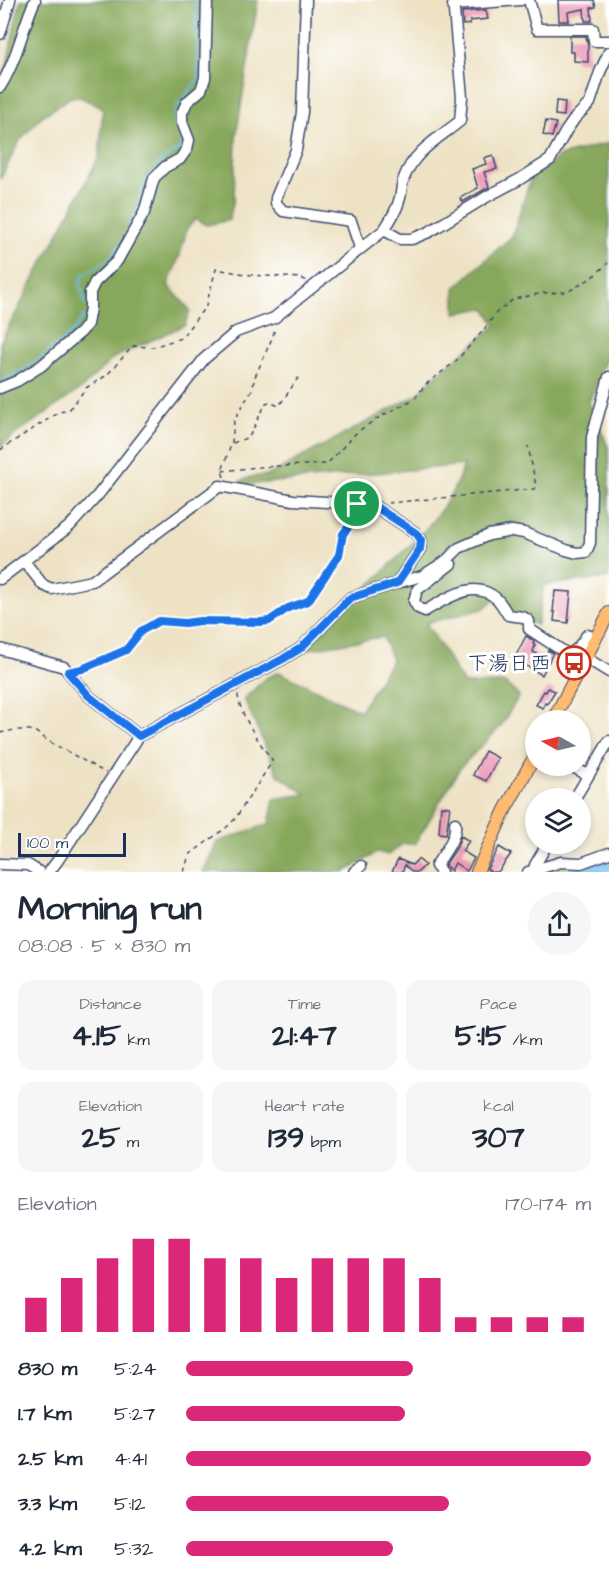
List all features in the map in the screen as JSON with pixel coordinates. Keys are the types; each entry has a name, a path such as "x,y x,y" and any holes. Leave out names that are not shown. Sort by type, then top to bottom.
{"main road":[{"path":"558,710 609,613"},
{"path":"477,872 505,810 525,774"}],"street":[{"path":"0,34 10,0"},
{"path":"0,87 9,73 35,0"},
{"path":"0,388 17,381 41,366 81,332 87,324 90,292 95,282 117,261 144,213 154,178 165,167 180,159 187,149 189,140 182,122 182,113 187,102 201,90 205,78 207,0"},
{"path":"306,0 302,112 296,150 276,203 283,211 351,221 360,248"},
{"path":"0,579 70,526 98,495 204,360 236,332 277,315 384,230 394,215 404,178 412,162 421,151 460,121 462,97 453,2 521,0"},
{"path":"529,0 537,29 593,29 594,41 609,41"},
{"path":"384,230 400,239 412,239 429,232 550,159 575,118 590,103 609,52"},
{"path":"49,872 139,736 301,648 350,598 422,576 467,544 512,531 524,533 566,550 577,553 586,552 590,543 592,437 609,377"},
{"path":"24,561 43,585 52,589 92,581 220,486 293,500 376,507 416,533 421,540 420,549 397,583"},
{"path":"467,544 462,555 417,590 414,601 418,608 425,611 449,597 474,590 496,598 508,615 523,616 529,621 529,629 569,655 578,648 587,635 596,638"},
{"path":"0,649 64,667 89,696 139,736"},
{"path":"586,658 609,672"},
{"path":"591,770 609,741"},
{"path":"441,872 436,866 454,836 455,823"},
{"path":"531,868 561,862 581,863 609,853"},
{"path":"531,868 541,854"},
{"path":"0,864 28,865 39,872"}],"path":[{"path":"222,471 327,464 357,432 414,399 425,385 455,362 497,312 514,299 543,293 567,292 593,277 608,263"},
{"path":"0,450 58,412 69,410 86,388 107,375 133,346 153,347 181,338 206,306 216,270 300,278 317,285"},
{"path":"224,487 225,480 222,471 232,443 234,420 253,388 254,379 273,336 277,315"},
{"path":"232,443 249,437 266,403 279,406 300,375"},
{"path":"376,507 379,504 534,489 536,486 528,446"},
{"path":"68,672 82,669 126,650 141,631 159,621 185,623 269,621 288,608 308,601 339,555 343,534 355,515 357,504"},
{"path":"184,872 189,855 235,819 272,760 245,716 238,698 239,682"},
{"path":"0,733 33,730 50,742 112,776"}],"green space":[{"path":"21,0 258,0 236,137 234,199 229,220 207,225 196,219 187,228 180,255 168,285 190,310 185,325 113,358 81,389 0,447 0,343 99,157 103,108 80,97 71,97 42,116 20,140 0,180 0,87 4,81"},
{"path":"609,143 609,351 589,402 609,449 609,578 544,585 537,625 513,616 496,598 483,609 426,623 464,684 505,683 519,696 501,726 460,768 415,844 403,844 388,855 378,852 345,872 203,872 217,842 269,824 274,799 306,794 278,775 244,699 266,678 279,672 360,711 392,660 383,637 309,649 313,641 431,523 450,497 464,465 231,486 250,477 269,475 417,395 431,380 496,325 485,308 455,313 455,288 512,236 531,178 560,156"},
{"path":"609,858 609,868 600,872 537,872"}],"building":[{"path":"558,0 594,0 596,7 591,8 592,21 585,21 584,9 568,12 569,21 559,21"},
{"path":"486,10 488,19 470,21 470,24 463,25 462,12"},
{"path":"570,36 586,36 588,62 574,61 574,52 570,52"},
{"path":"556,101 565,102 564,116 555,115"},
{"path":"546,121 556,123 552,137 543,135"},
{"path":"493,155 497,169 484,172 489,187 463,202 460,198 478,188 472,169 486,164 484,158"},
{"path":"555,591 571,592 568,623 554,621"},
{"path":"526,636 534,641 533,652 544,658 548,650 553,653 542,675 513,661"},
{"path":"548,688 555,691 547,704 545,703 543,708 536,705 544,691 546,692"},
{"path":"485,751 498,758 486,781 473,775"},
{"path":"441,806 450,807 446,834 439,833"},
{"path":"461,836 469,841 462,851 474,858 467,871 455,863 451,871 445,865 456,849"},
{"path":"499,847 511,854 498,872 491,872 487,869"},
{"path":"398,859 412,865 418,859 425,865 418,872 412,872 405,865 402,872 392,872"}],"waterway":[{"path":"86,305 80,285 83,275 114,253 132,222 146,181 159,163 178,149 184,140 176,127 175,116 179,104 199,78 195,0"},
{"path":"3,381 59,344 84,316"},
{"path":"576,872 609,864"}],"place":[{"name":"下湯日西","path":"574,663"}],"route":[{"path":"357,504 376,507 416,533 421,540 420,549 397,583 350,598 301,648 283,659 139,736 89,696 68,672 82,669 126,650 141,631 159,621 185,623 269,621 288,608 308,601 339,555 343,534 355,515 357,504"}]}
